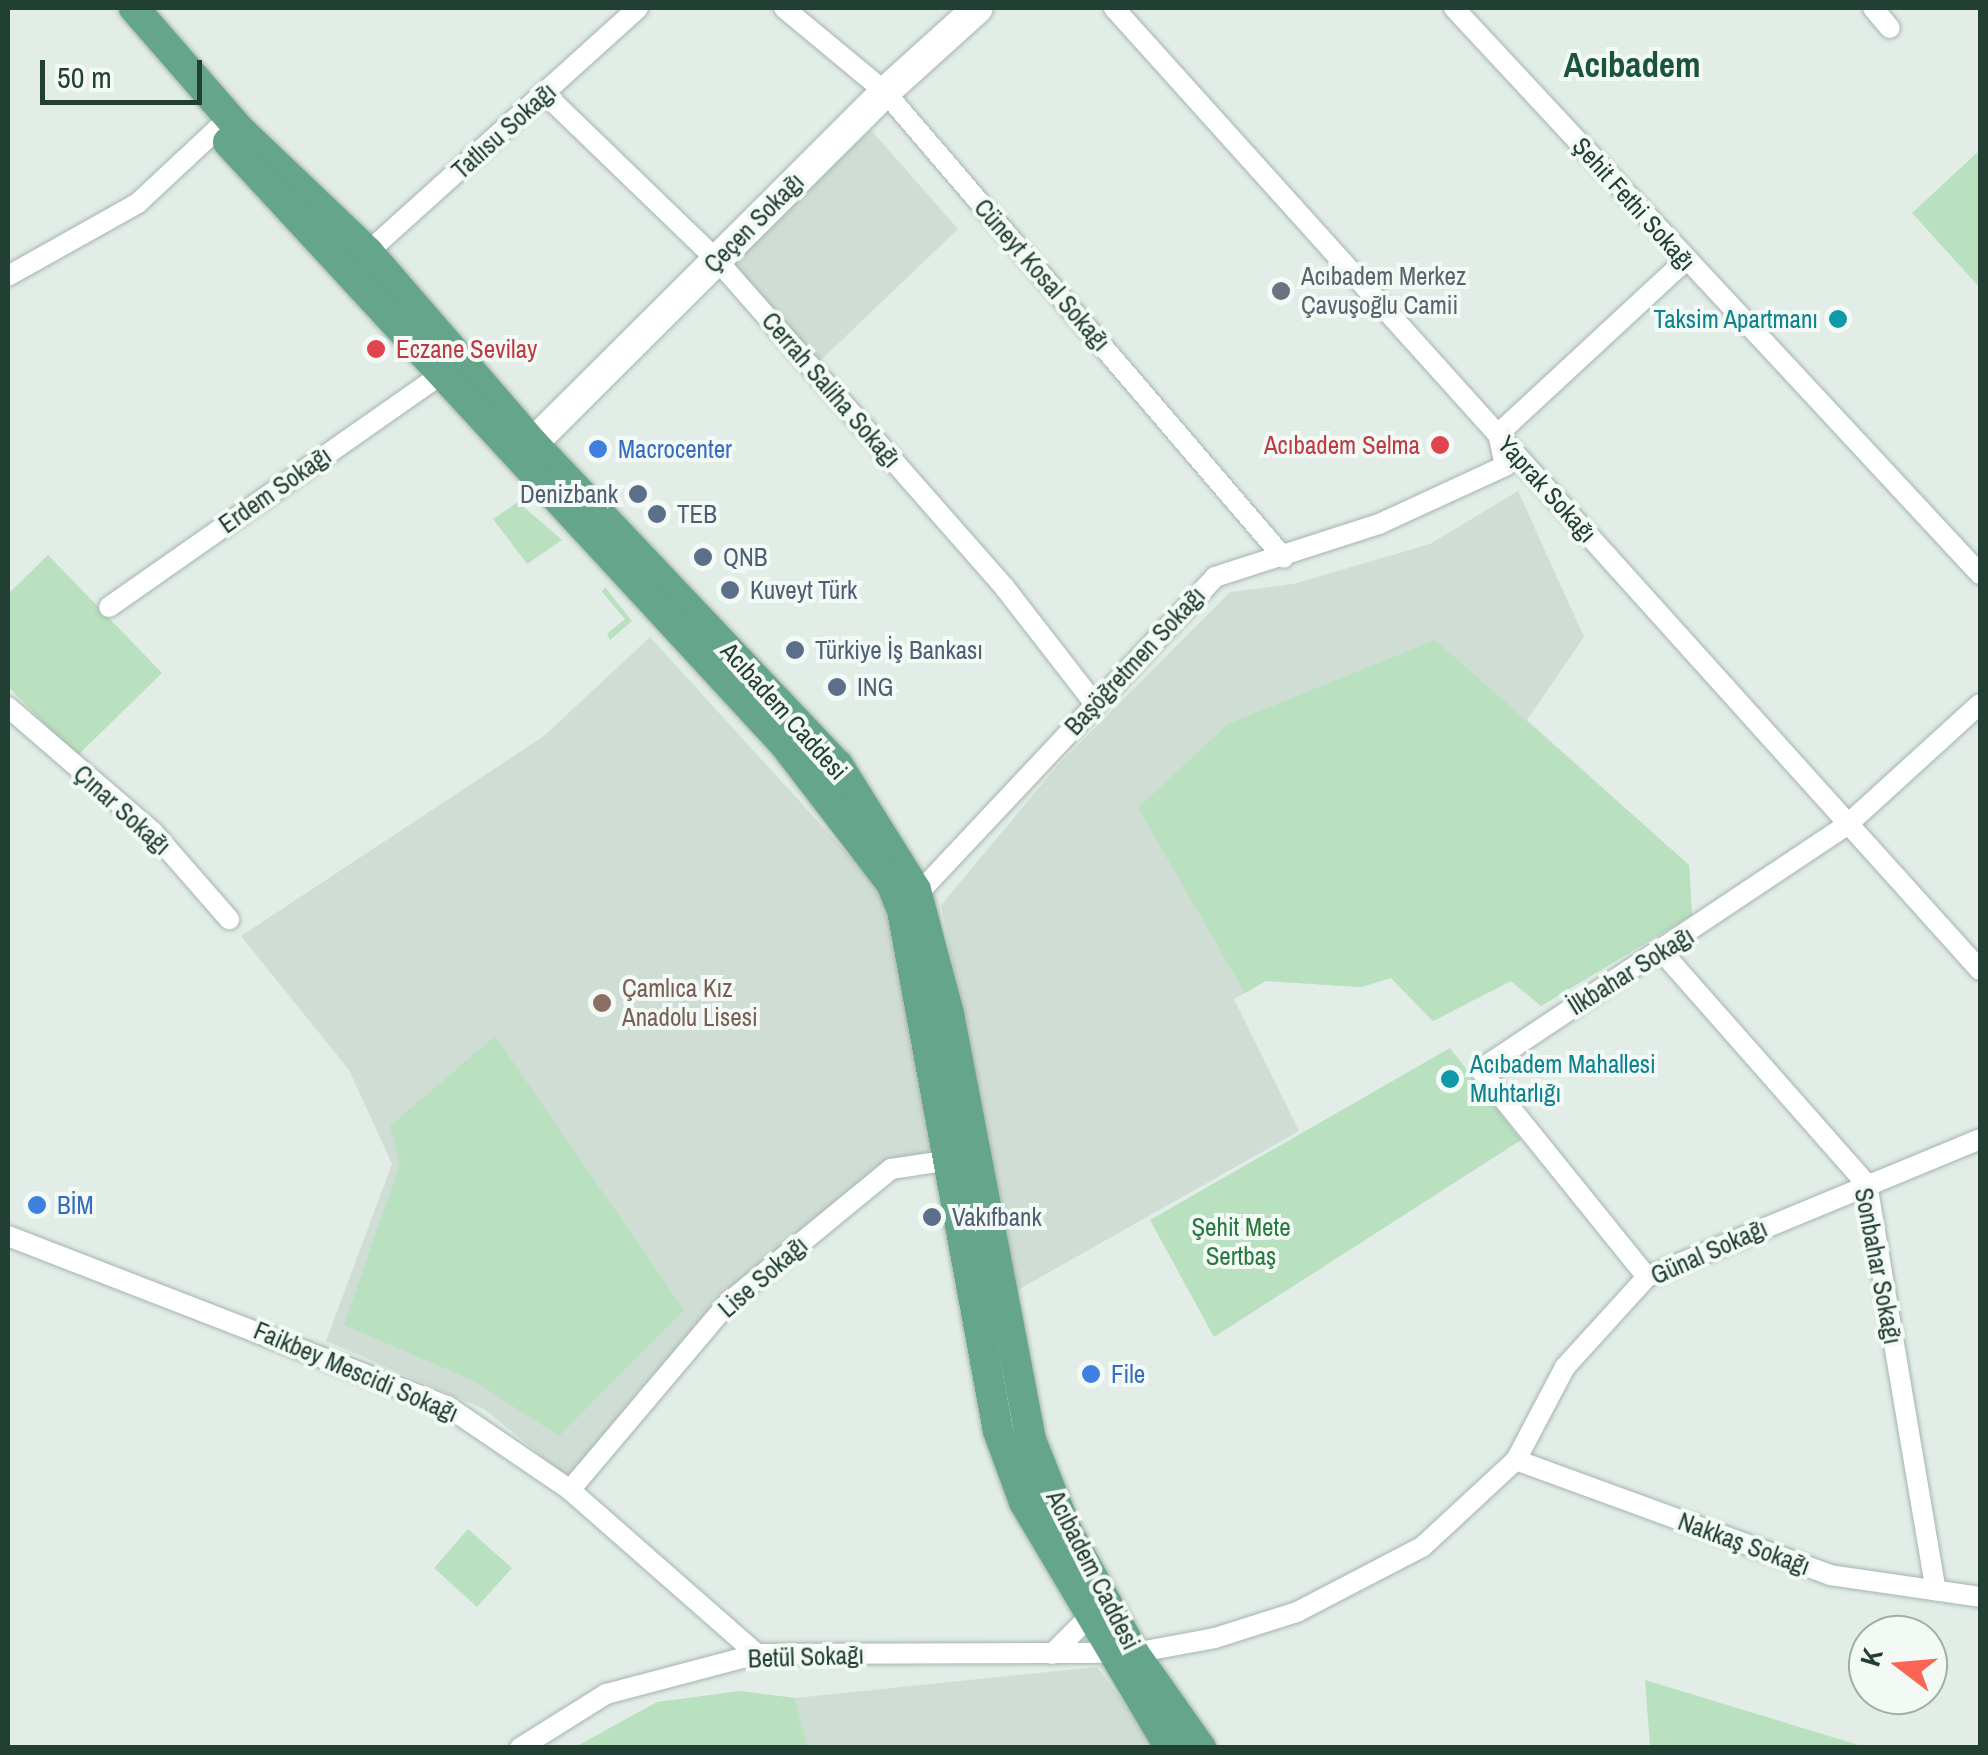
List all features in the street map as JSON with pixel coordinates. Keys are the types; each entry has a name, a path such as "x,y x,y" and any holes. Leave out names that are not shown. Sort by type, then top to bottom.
{"main road":[{"name":"Acıbadem Caddesi","path":"111,8 228,129 368,252 533,443 838,765 910,902 949,1014 1030,1437 1067,1531 1134,1652 1201,1748"},
{"name":"Acıbadem Caddesi","path":"134,8 341,272 442,374 784,745 891,884 910,902 952,1160 968,1288 998,1431 1024,1502 1090,1616 1134,1652 1170,1748"},
{"name":"Çeçen Sokağı","path":"533,443 885,92 978,8"}],"street":[{"name":"Tatlısu Sokağı","path":"368,252 546,96 638,8"},
{"name":"Cüneyt Kosal Sokağı","path":"784,8 885,92 1284,558"},
{"name":"Yaprak Sokağı","path":"1114,8 1980,970"},
{"name":"Şehit Fethi Sokağı","path":"1454,8 1685,261 1980,574"},
{"path":"1873,8 1890,28"},
{"name":"Cerrah Saliha Sokağı","path":"546,96 716,260 1005,588 1095,704"},
{"path":"8,276 138,203 228,129"},
{"path":"1498,434 1685,261"},
{"name":"Erdem Sokağı","path":"109,607 442,374"},
{"name":"Başöğretmen Sokağı","path":"910,902 1215,577 1284,558 1504,466 1498,434"},
{"name":"İlkbahar Sokağı","path":"1647,1277 1484,1076 1490,1063 1663,953 1848,824 1980,704"},
{"name":"Çınar Sokağı","path":"8,707 153,832 229,919"},
{"name":"Sonbahar Sokağı","path":"1663,953 1867,1184 1936,1590"},
{"name":"Günal Sokağı","path":"1134,1652 1297,1612 1422,1547 1516,1460 1565,1367 1647,1277 1980,1138"},
{"name":"Lise Sokağı","path":"570,1490 730,1302 891,1168 952,1160"},
{"name":"Faikbey Mescidi Sokağı","path":"8,1236 447,1406 570,1490 757,1654"},
{"name":"Nakkaş Sokağı","path":"1516,1460 1830,1575 1980,1597"},
{"path":"1052,1654 1090,1616"},
{"name":"Betül Sokağı","path":"520,1748 606,1694 757,1654 1134,1652"}],"shaded area":[{"path":"871,130 958,229 820,361 727,259"},
{"path":"1518,491 1584,637 1527,720 1689,865 1692,915 1541,1006 1511,981 1433,1021 1391,978 1361,987 1266,981 1234,999 1299,1131 1016,1291 941,905 1058,765 1230,592 1293,584 1430,544"},
{"name":"Çamlıca Kız Anadolu Lisesi","path":"650,637 885,895 942,1149 897,1159 729,1304 636,1393 582,1489 484,1409 326,1341 392,1164 349,1070 241,936 544,736"},
{"path":"1097,1667 1157,1747 808,1747 795,1698"}],"green space":[{"path":"1980,150 1980,288 1912,213"},
{"path":"518,502 562,540 527,564 493,519"},
{"path":"48,555 162,673 76,757 8,686 8,594"},
{"path":"605,587 632,621 610,640 607,634 625,619 602,592"},
{"path":"1435,640 1689,865 1692,915 1541,1006 1511,981 1433,1021 1391,978 1361,987 1266,981 1245,993 1138,808 1228,724"},
{"path":"495,1036 684,1310 559,1436 474,1381 344,1325 400,1164 390,1126"},
{"name":"Şehit Mete Sertbaş","path":"1450,1048 1521,1140 1214,1337 1150,1220"},
{"path":"468,1529 512,1568 477,1607 434,1568"},
{"path":"1645,1680 1865,1747 1650,1747"},
{"path":"740,1691 795,1698 808,1747 575,1747 657,1702"}],"place":[{"name":"Acıbadem Merkez Çavuşoğlu Camii","path":"1281,291"},
{"name":"Taksim Apartmanı","path":"1838,319"},
{"name":"Eczane Sevilay","path":"376,349"},
{"name":"Acıbadem Selma","path":"1440,445"},
{"name":"Macrocenter","path":"598,449"},
{"name":"Denizbank","path":"638,494"},
{"name":"TEB","path":"657,514"},
{"name":"QNB","path":"703,557"},
{"name":"Kuveyt Türk","path":"730,590"},
{"name":"Türkiye İş Bankası","path":"795,650"},
{"name":"ING","path":"837,687"},
{"name":"Çamlıca Kız Anadolu Lisesi","path":"602,1003"},
{"name":"Acıbadem Mahallesi Muhtarlığı","path":"1450,1079"},
{"name":"BİM","path":"37,1205"},
{"name":"Vakıfbank","path":"932,1217"},
{"name":"File","path":"1091,1374"}],"district":[{"name":"Acıbadem","path":"1632,65"}]}
